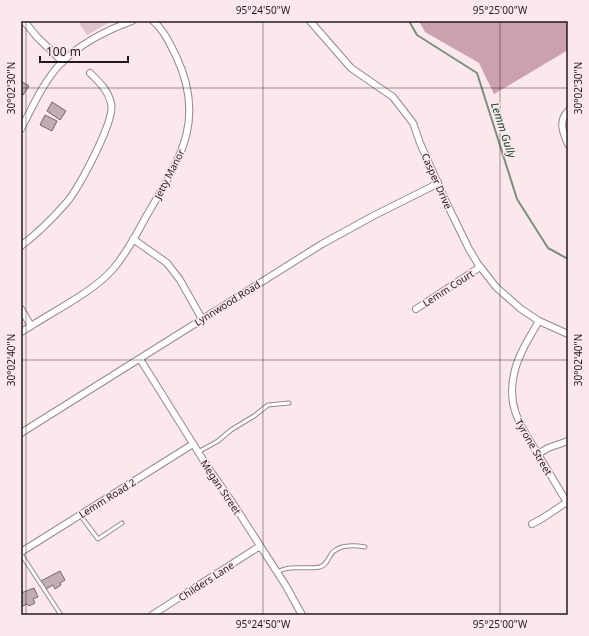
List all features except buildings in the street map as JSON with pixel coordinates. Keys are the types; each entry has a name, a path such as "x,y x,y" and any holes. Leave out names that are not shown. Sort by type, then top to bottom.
{"street":[{"path":"24,21 37,37 63,62"},
{"path":"21,129 40,93 63,62 86,44 105,32 132,21"},
{"name":"Jetty Manor","path":"21,332 94,286 113,270 123,256 173,172 182,153 189,120 189,101 186,83 179,62 170,43 160,28 153,21"},
{"name":"Casper Drive","path":"310,21 352,68 393,97 413,123 420,143 469,249 480,267 496,287 510,300 539,321 568,334"},
{"path":"21,246 50,222 68,200 100,143 112,113 112,103 106,91 102,84 90,73"},
{"path":"568,112 563,120 562,126 563,133 568,144"},
{"name":"Lynnwood Road","path":"21,434 322,244 438,182"},
{"path":"133,239 167,263 180,280 202,319"},
{"name":"Lemm Court","path":"416,309 480,267"},
{"path":"21,309 31,326"},
{"name":"Tyrone Street","path":"539,321 519,357 514,373 512,384 513,405 520,425 567,503"},
{"name":"Megan Street","path":"140,359 198,452 277,572 302,615"},
{"path":"538,454 548,448 568,441"},
{"name":"Lemm Road 2","path":"21,553 193,444"},
{"path":"532,524 567,503"},
{"name":"Childers Lane","path":"152,615 260,546"}],"lane":[{"path":"198,452 218,441 231,430 254,416 268,405 289,403"},
{"path":"80,515 98,539 122,523"},
{"path":"277,572 284,568 319,567 326,563 330,555 339,549 348,546 365,547"},
{"path":"21,553 61,615"}],"shaded area":[{"path":"78,21 112,21 87,35"},
{"path":"419,21 568,21 568,50 494,94 479,63 425,32"}],"waterway":[{"name":"Lemm Gully","path":"409,21 417,35 477,73 517,199 548,248 568,259"}]}
